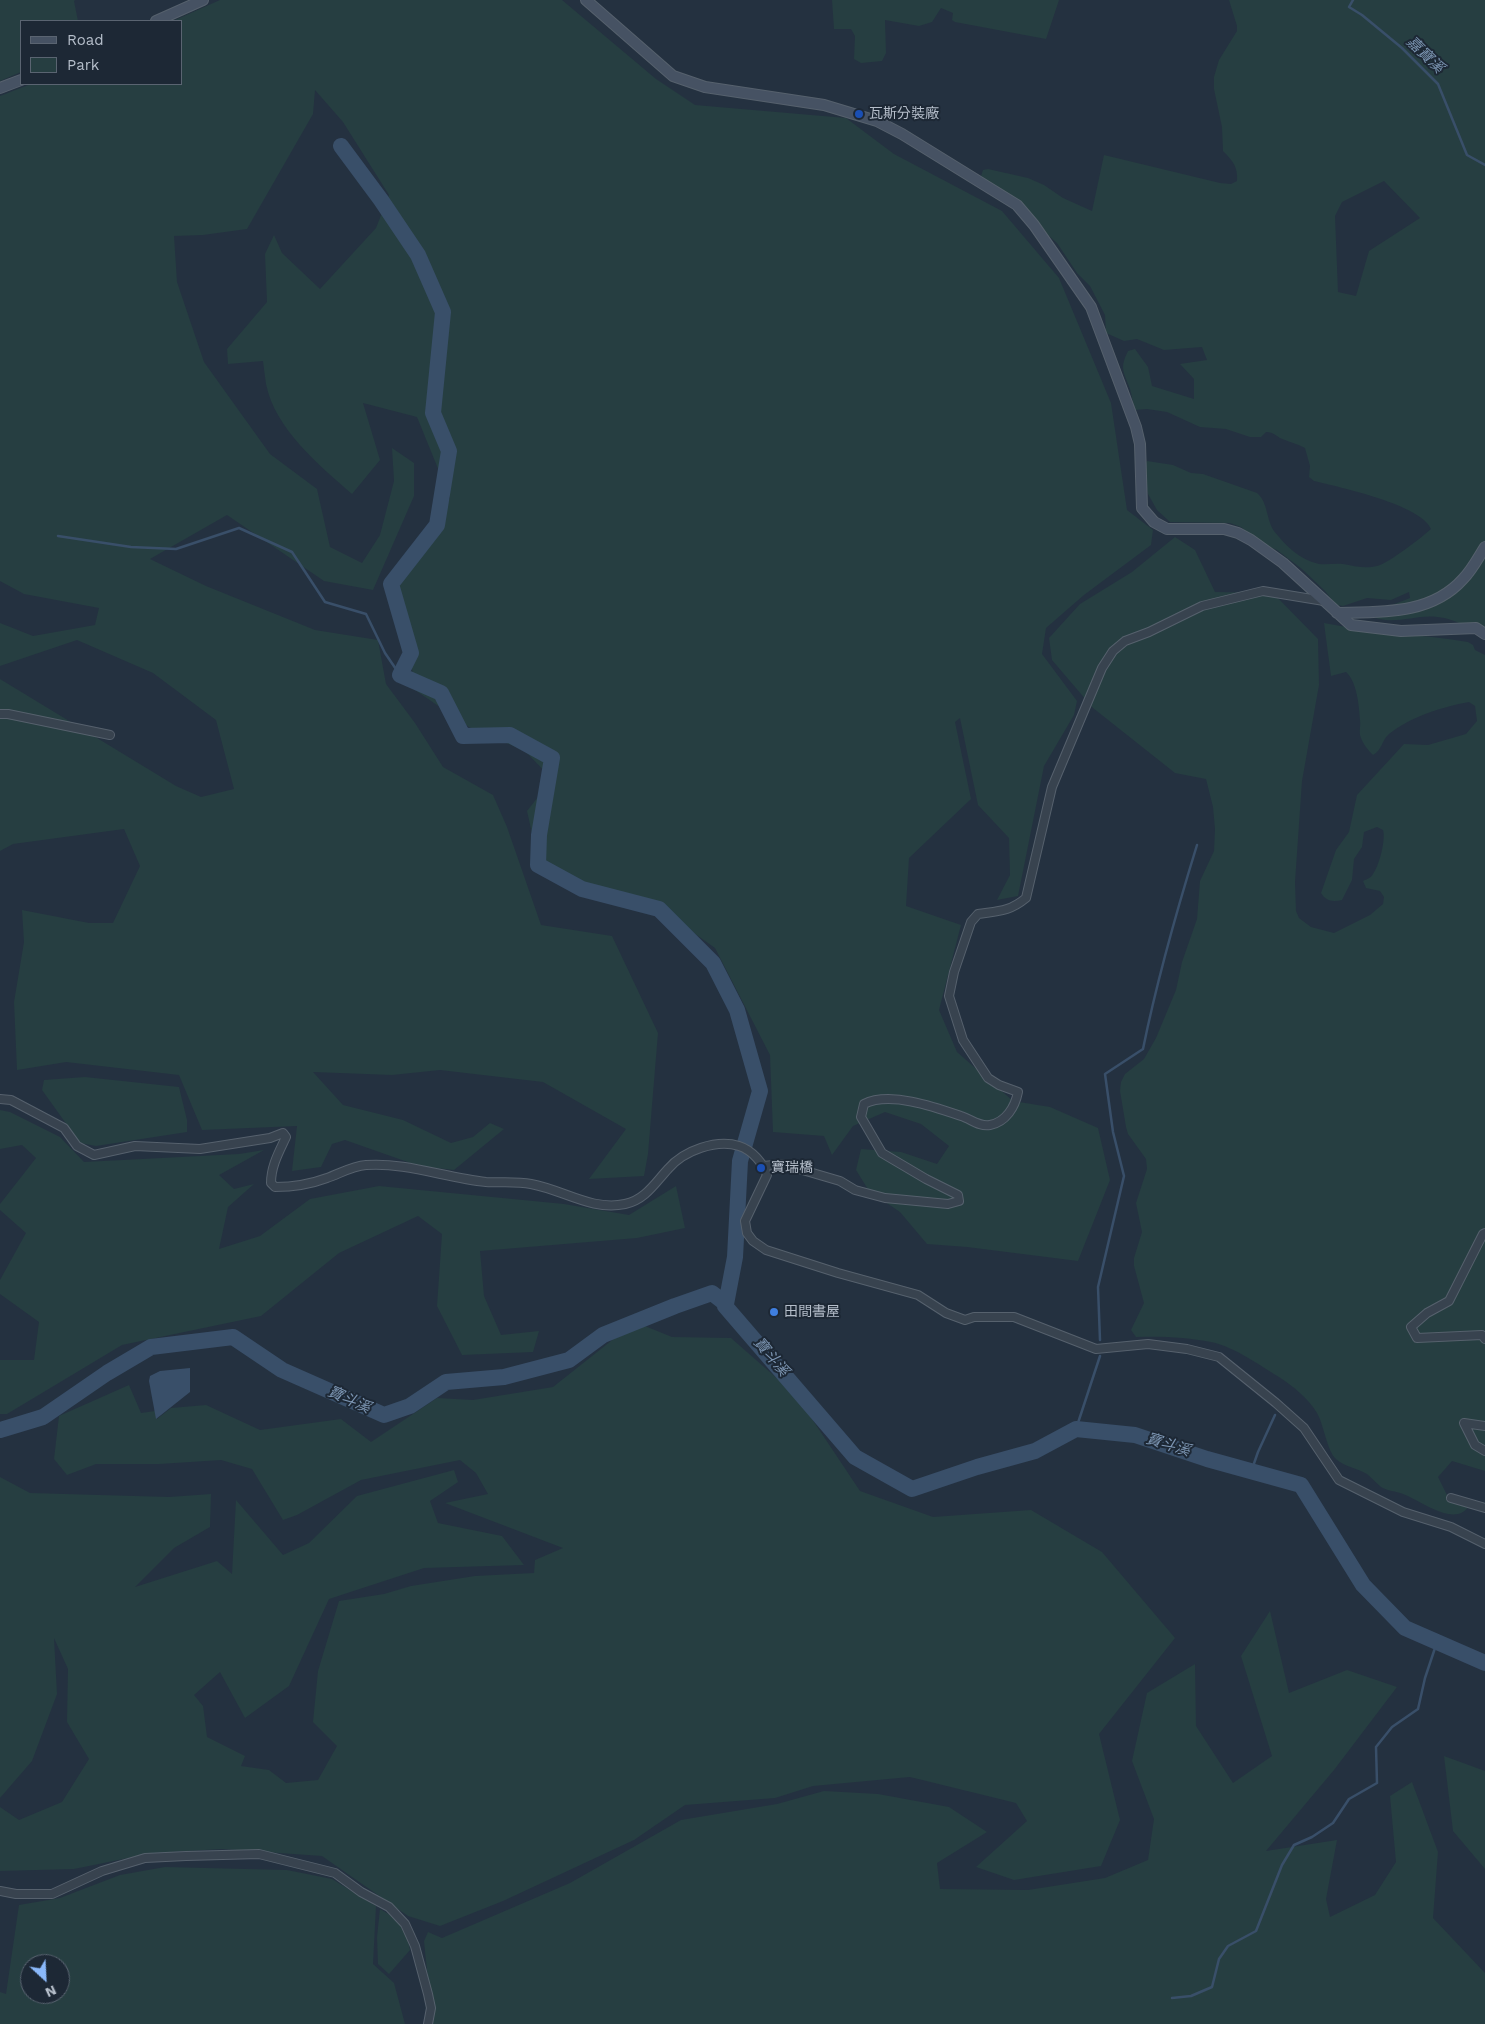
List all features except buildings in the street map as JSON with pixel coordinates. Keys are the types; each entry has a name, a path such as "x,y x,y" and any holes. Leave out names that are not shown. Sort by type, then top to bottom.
{"street":[{"path":"158,20 203,0"},
{"path":"586,0 673,76 705,88 824,105 876,121 902,134 1016,205 1034,225 1083,295 1097,321 1136,427 1140,444 1142,508 1154,522 1167,529 1224,529 1244,536 1283,564 1352,626 1401,631 1476,628 1485,634"},
{"path":"0,88 20,80"},
{"path":"1337,613 1391,612 1428,604 1448,593 1464,579 1485,547"},
{"path":"764,1166 782,1164 840,1181 855,1190 885,1198 948,1204 959,1201 958,1195 882,1153 862,1117 864,1104 871,1100 915,1102 963,1116 978,1124 990,1125 1002,1120 1016,1102 1018,1092 999,1085 988,1078 963,1040 949,996 954,972 971,922 978,914 996,913 1016,907 1026,898 1052,787 1102,668 1113,651 1125,641 1149,632 1202,606 1263,591 1324,601"},
{"path":"0,714 8,714 110,735"},
{"path":"0,1099 11,1100 64,1128 77,1146 94,1155 135,1146 200,1149 270,1138 283,1133 286,1137 276,1157 271,1174 271,1183 275,1187 318,1180 366,1165 422,1170 485,1182 530,1183 592,1204 613,1206 631,1203 651,1191 669,1167 689,1154 708,1146 727,1143 744,1148 764,1166 767,1175 745,1221 747,1234 752,1242 766,1250 838,1273 918,1295 946,1313 965,1320 974,1317 1014,1317 1096,1348 1148,1344 1187,1349 1219,1357 1304,1428 1339,1480 1403,1512 1451,1527 1485,1544"},
{"path":"1485,1233 1449,1301 1427,1313 1411,1327 1417,1338 1482,1335 1485,1339"},
{"path":"1485,1426 1464,1424 1475,1445 1485,1450"},
{"path":"1451,1498 1485,1508"},
{"path":"0,1891 16,1894 52,1894 102,1871 145,1858 259,1854 335,1872 360,1892 389,1907 405,1924 415,1946 428,1994 431,2008 428,2024"}],"green space":[{"path":"0,0 75,0 78,20 20,20 20,72 0,81"},
{"path":"220,0 562,0 656,79 695,105 846,118 894,154 1002,211 1059,278 1111,403 1127,510 1153,530 1151,545 1084,595 1046,628 1042,654 1077,701 1074,715 1044,766 1018,896 997,900 1010,875 1009,838 978,805 960,718 955,722 971,799 909,858 906,906 961,925 939,1010 957,1052 1013,1101 1050,1107 1098,1128 1110,1180 1078,1261 927,1244 900,1212 869,1191 856,1170 861,1149 901,1152 937,1164 949,1146 921,1124 885,1112 853,1126 832,1155 824,1136 773,1132 770,1055 715,948 663,911 601,893 540,869 527,811 552,779 525,751 469,727 415,690 410,654 391,599 450,498 417,417 363,403 380,460 352,494 326,471 288,431 271,400 266,384 263,361 228,364 227,349 267,302 265,254 274,235 282,253 320,289 376,228 389,195 343,122 315,90 313,114 247,229 203,235 174,236 177,282 204,362 270,454 317,489 330,547 362,563 380,535 394,481 392,448 414,463 414,496 373,590 324,581 227,515 150,559 206,586 315,630 378,640 386,684 415,723 443,767 493,795 507,827 541,925 612,936 658,1033 648,1154 644,1176 589,1179 626,1129 543,1082 440,1070 392,1075 313,1072 343,1105 403,1120 451,1143 473,1137 490,1123 504,1129 454,1170 419,1166 345,1140 332,1144 321,1167 292,1171 297,1126 202,1130 179,1075 66,1062 17,1070 14,1002 24,942 22,910 89,923 113,923 140,866 124,829 13,844 0,851 0,679 176,786 201,797 234,789 216,720 153,673 77,640 0,666 0,623 33,636 95,625 99,608 24,594 0,581 0,96 28,85 182,85 182,20 175,20"},
{"path":"832,0 1059,0 1046,39 955,22 952,20 953,13 941,8 932,22 919,26 885,20 886,53 882,61 861,63 854,59 855,36 851,29 834,29"},
{"path":"1229,0 1485,0 1485,639 1457,622 1445,618 1428,617 1385,620 1368,614 1410,598 1409,592 1391,600 1367,598 1343,606 1336,605 1325,591 1302,569 1277,550 1259,543 1241,527 1230,523 1170,522 1157,510 1148,494 1144,477 1144,465 1147,461 1173,465 1191,473 1203,474 1257,493 1263,501 1271,526 1279,537 1300,556 1319,564 1377,566 1397,555 1431,529 1424,520 1397,505 1360,492 1314,481 1309,477 1310,466 1305,448 1272,433 1266,432 1261,437 1250,437 1226,429 1200,427 1167,412 1147,409 1134,410 1131,392 1123,370 1128,351 1135,349 1148,367 1152,386 1194,399 1194,379 1180,364 1207,360 1202,347 1164,350 1137,339 1124,341 1106,333 1105,315 1090,286 1077,273 1057,243 981,176 983,170 988,169 1028,178 1044,185 1063,198 1092,211 1104,155 1220,183 1231,184 1237,181 1237,172 1234,164 1223,151 1222,127 1214,89 1214,77 1219,60 1237,31","holes":["1384,181 1420,218 1369,251 1356,296 1338,292 1335,216 1342,202"]},
{"path":"1175,537 1195,550 1215,592 1273,593 1318,639 1319,685 1302,781 1295,882 1296,911 1299,918 1311,927 1334,933 1370,915 1383,904 1384,897 1380,891 1366,888 1363,881 1372,875 1378,865 1384,834 1383,830 1377,827 1364,832 1362,847 1354,859 1352,880 1342,900 1330,900 1321,893 1336,850 1349,832 1357,795 1404,744 1428,745 1466,734 1477,721 1475,706 1469,702 1437,710 1397,728 1386,737 1379,750 1373,755 1367,749 1360,735 1358,701 1350,676 1346,672 1331,676 1324,623 1468,642 1473,645 1475,650 1485,655 1485,1471 1452,1461 1438,1477 1448,1497 1470,1504 1464,1511 1456,1514 1438,1511 1403,1494 1383,1488 1367,1474 1340,1462 1330,1450 1317,1413 1309,1402 1279,1377 1246,1357 1220,1344 1174,1337 1136,1337 1131,1330 1144,1303 1134,1266 1134,1258 1142,1232 1136,1203 1147,1169 1146,1159 1128,1134 1120,1091 1121,1082 1125,1074 1144,1059 1156,1038 1176,990 1182,962 1197,919 1200,881 1214,851 1213,807 1206,779 1175,773 1093,708 1052,660 1049,638 1080,604 1132,572"},
{"path":"85,1077 179,1087 187,1120 187,1132 96,1146 80,1143 42,1090 44,1080"},
{"path":"0,1110 10,1112 60,1137 84,1162 239,1154 264,1150 219,1175 234,1189 254,1184 228,1207 219,1249 260,1236 310,1199 379,1186 564,1204 629,1215 676,1186 685,1228 637,1238 480,1251 484,1296 501,1335 539,1331 533,1352 462,1355 437,1306 442,1234 418,1216 339,1253 261,1316 122,1345 7,1414 0,1414 0,1360 34,1360 39,1322 0,1294 0,1280 26,1233 0,1210 0,1204 36,1158 22,1145 0,1149"},
{"path":"635,1322 672,1337 731,1338 796,1395 860,1491 933,1517 1031,1510 1102,1552 1175,1638 1099,1734 1120,1820 1101,1866 1014,1880 976,1867 1027,1821 1016,1803 910,1777 813,1786 775,1798 685,1805 634,1840 503,1901 440,1926 408,1916 322,1856 222,1849 153,1853 74,1869 0,1871 0,1807 19,1820 62,1802 89,1759 67,1722 68,1669 54,1638 57,1694 32,1761 0,1798 0,1477 30,1493 169,1497 211,1494 210,1527 174,1548 135,1587 217,1561 232,1574 236,1500 283,1555 309,1543 357,1496 454,1470 458,1482 430,1501 438,1523 502,1536 524,1565 424,1568 329,1599 289,1686 245,1718 220,1672 194,1695 203,1706 207,1737 245,1756 241,1766 269,1770 286,1783 318,1780 337,1746 313,1722 318,1671 339,1601 384,1594 411,1586 475,1576 534,1573 535,1560 563,1548 445,1503 488,1494 476,1473 460,1460 361,1480 297,1515 283,1520 252,1469 221,1460 159,1464 96,1464 67,1475 54,1459 59,1416 129,1385 141,1413 155,1411 157,1419 171,1408 206,1405 260,1430 341,1419 371,1442 437,1398 473,1400 553,1387"},
{"path":"1270,1611 1289,1693 1347,1670 1397,1687 1334,1770 1266,1851 1337,1840 1326,1899 1330,1917 1375,1895 1396,1862 1390,1796 1412,1782 1438,1852 1433,1918 1485,1973 1485,2024 428,2024 431,2009 424,1941 428,1932 442,1938 570,1883 681,1820 777,1804 824,1791 878,1794 949,1807 987,1832 937,1863 940,1889 1028,1890 1105,1878 1148,1860 1154,1819 1132,1761 1147,1693 1195,1664 1196,1726 1233,1783 1272,1756 1241,1656"},
{"path":"1444,1756 1485,1771 1485,1869 1453,1831"},
{"path":"165,1867 287,1870 332,1879 376,1906 373,1964 394,1983 405,2024 0,2024 0,1992 6,1994 19,1905 60,1898 120,1875"},
{"path":"380,1909 393,1917 401,1925 407,1935 410,1950 389,1974 378,1964 377,1937"}],"water":[{"path":"190,1368 190,1392 156,1419 149,1381 150,1376 160,1371"}],"waterway":[{"name":"嘉寶溪","path":"1353,0 1349,7 1362,15 1402,48 1438,84 1467,155 1485,165"},
{"path":"341,146 381,200 418,255 443,312 433,413 449,451 437,525 391,584 411,653 400,675 441,693 463,736 510,735 552,758 539,835 538,865 582,889 659,909 713,963 737,1010 760,1091 740,1161 735,1257 726,1304"},
{"path":"58,536 131,547 176,549 239,528 292,552 325,602 366,614 385,653 400,675"},
{"path":"1100,1340 1098,1287 1124,1176 1113,1132 1105,1074 1143,1049 1167,947 1197,845"},
{"name":"寶斗溪","path":"0,1430 43,1417 107,1373 151,1347 233,1337 282,1370 384,1415 410,1406 446,1382 504,1377 569,1360 603,1335 712,1293 726,1304 725,1306 855,1457 912,1489 977,1467 1035,1451 1076,1429 1135,1435 1207,1459 1301,1485 1363,1585 1405,1628 1485,1663"},
{"path":"1076,1429 1100,1356"},
{"path":"1251,1472 1275,1415"},
{"path":"1172,1998 1191,1996 1212,1987 1219,1959 1228,1946 1256,1931 1282,1865 1294,1845 1312,1837 1333,1823 1349,1799 1377,1783 1376,1747 1392,1727 1418,1709 1425,1678 1437,1642"}],"place":[{"name":"瓦斯分裝廠","path":"859,114"},
{"name":"寶瑞橋","path":"761,1168"},
{"name":"田間書屋","path":"774,1312"}]}
